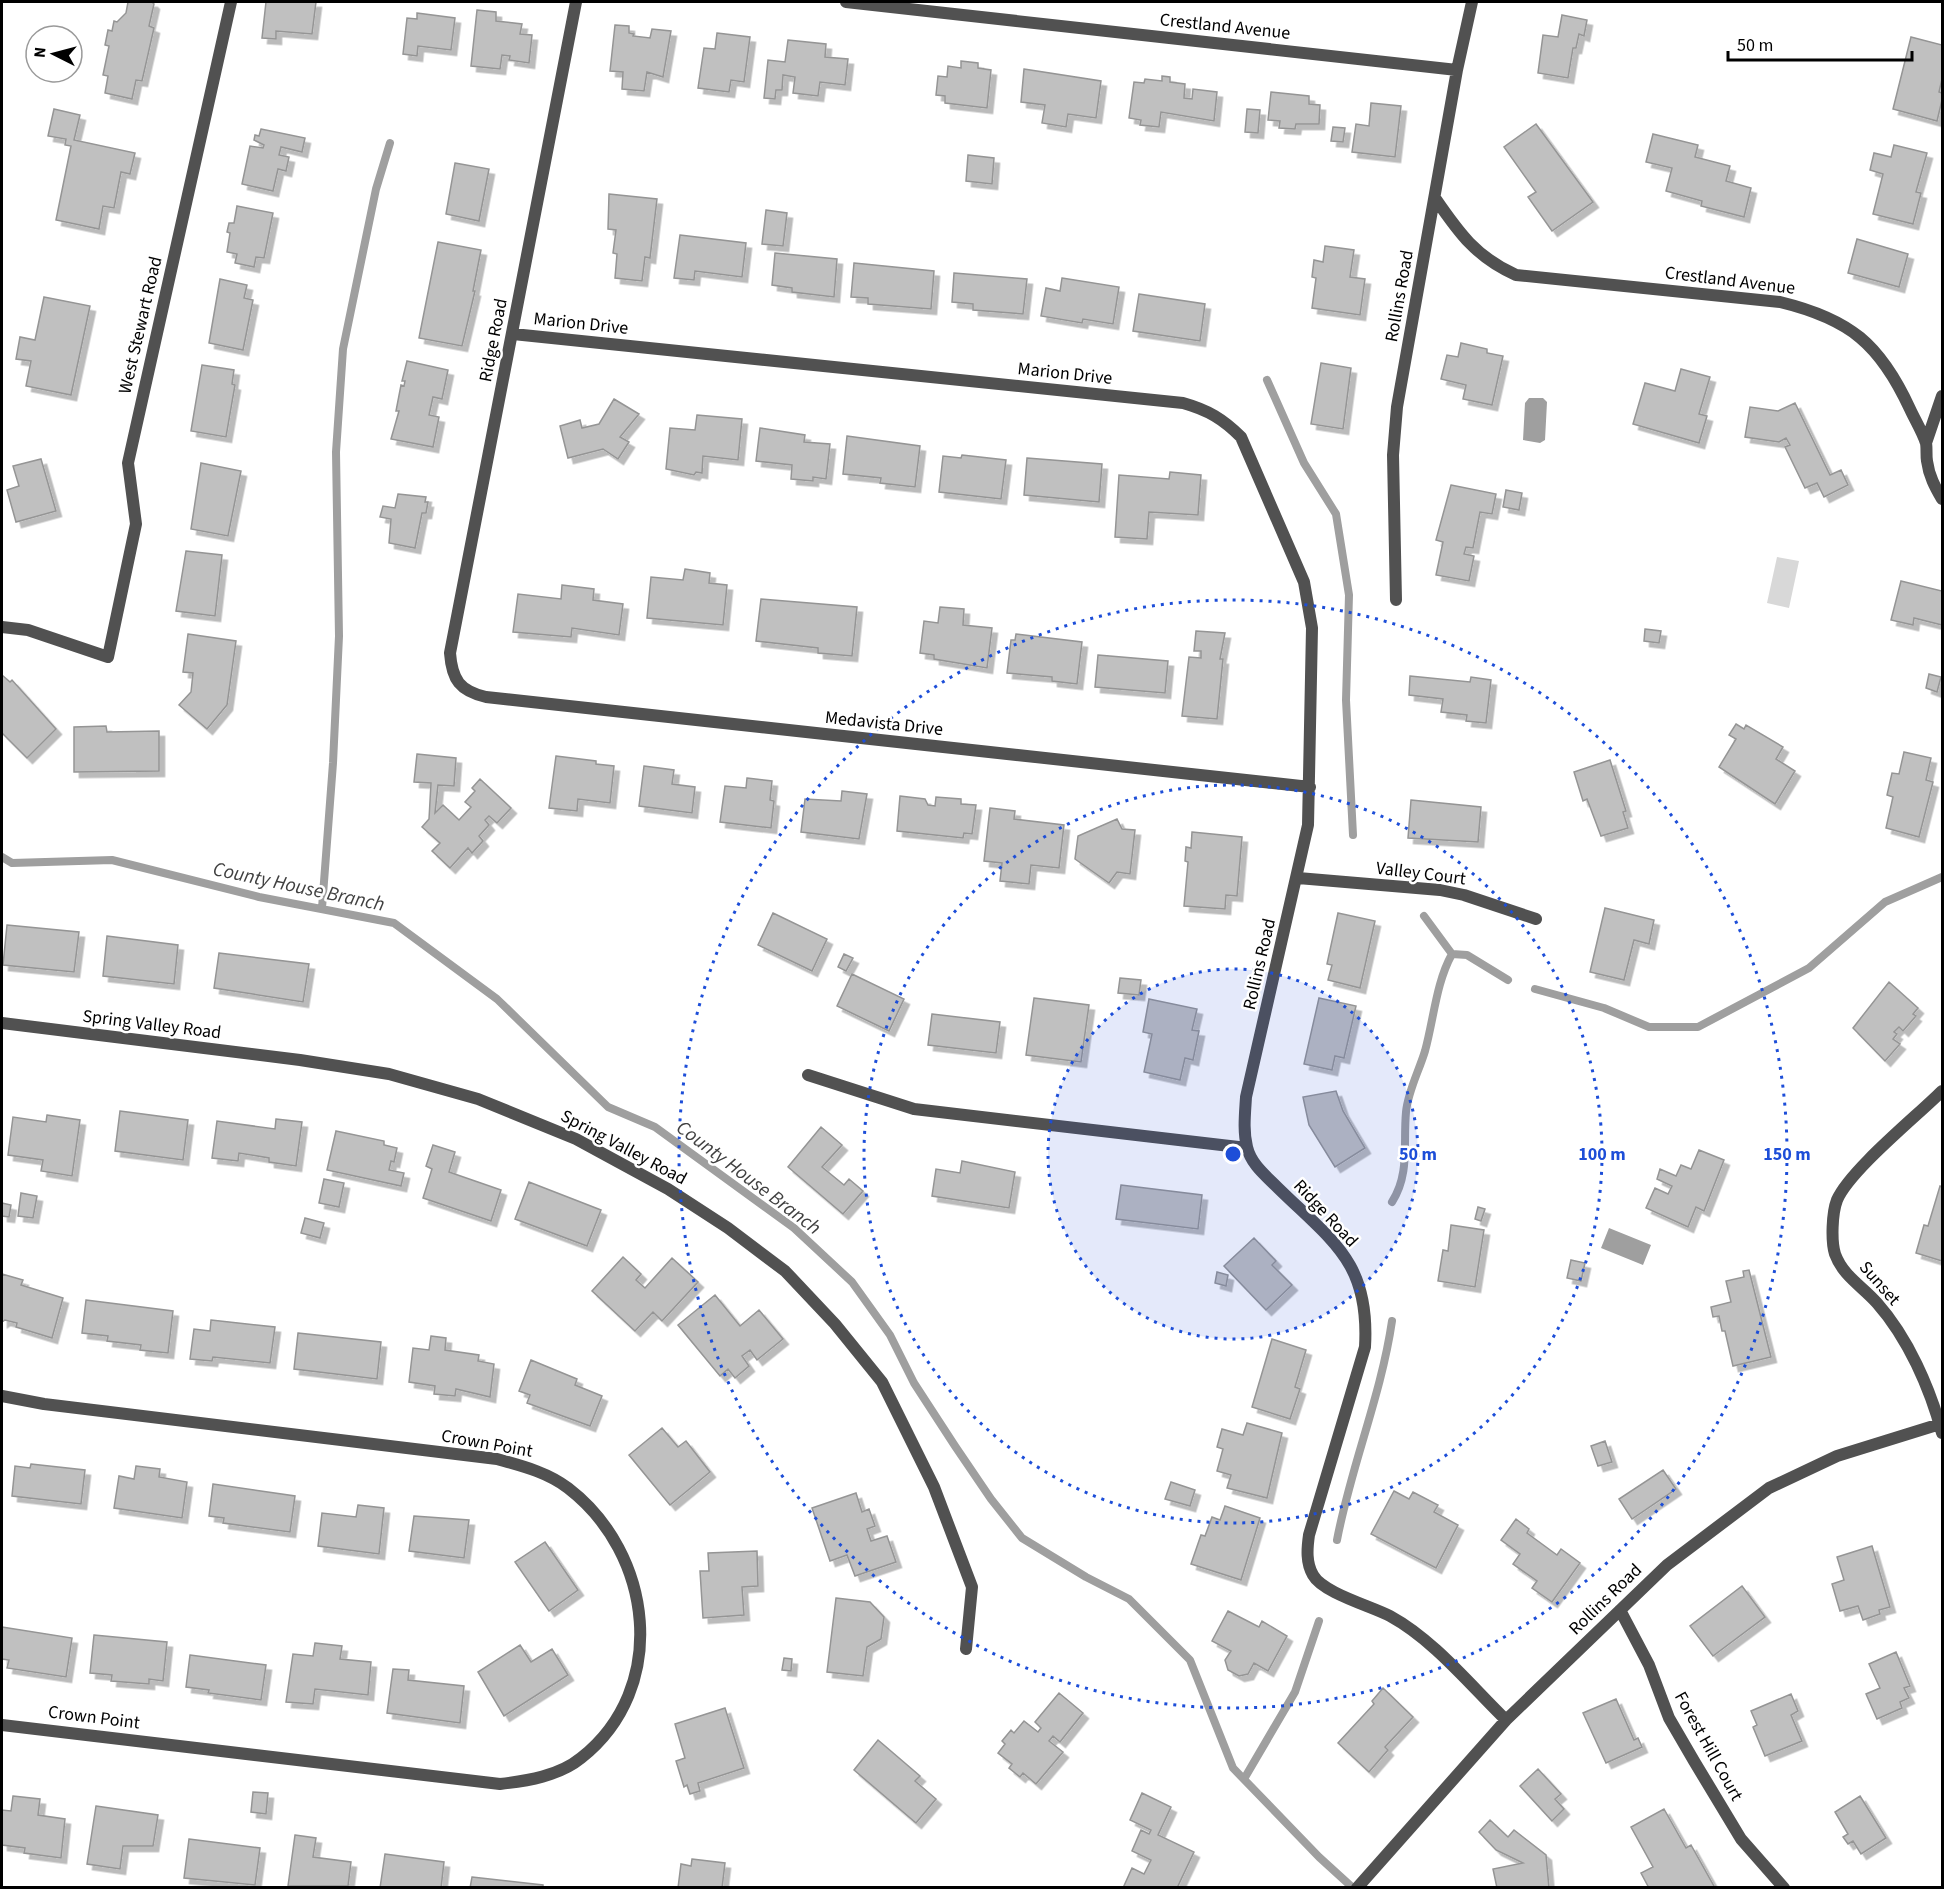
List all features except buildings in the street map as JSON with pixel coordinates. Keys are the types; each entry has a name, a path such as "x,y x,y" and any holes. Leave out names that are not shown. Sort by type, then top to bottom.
{"street":[{"name":"West Stewart Road","path":"2,627 28,630 108,657 136,524 128,463 231,2"},
{"name":"Ridge Road","path":"458,685 451,671 450,653 576,2"},
{"name":"Crestland Avenue","path":"846,2 1457,70"},
{"name":"Rollins Road","path":"1396,600 1393,455 1397,407 1457,70 1472,2"},
{"name":"Crestland Avenue","path":"1435,198 1460,234 1491,264 1516,275 1780,302 1812,310 1840,322 1866,343 1889,367 1926,443 1932,484 1942,499"},
{"name":"Marion Drive","path":"513,334 1183,403 1205,409 1224,419 1242,436 1304,582 1312,628 1310,787"},
{"path":"1926,443 1942,396"},
{"name":"Medavista Drive","path":"458,685 470,694 486,698 1310,787"},
{"name":"Rollins Road","path":"1247,1148 1244,1123 1246,1097 1298,878 1308,825 1310,787"},
{"name":"Valley Court","path":"1298,878 1440,890 1464,895 1518,915 1536,919"},
{"name":"Spring Valley Road","path":"2,1023 300,1060 389,1074 478,1099 576,1139 668,1189 728,1228 785,1271 835,1324 882,1382 934,1487 972,1587 966,1649"},
{"path":"808,1074 914,1109 1247,1148"},
{"name":"Sunset","path":"1941,1429 1912,1355 1877,1303 1847,1275 1835,1253 1833,1228 1837,1200 1854,1175 1942,1091"},
{"name":"Ridge Road","path":"1247,1148 1257,1167 1343,1252 1359,1283 1367,1316 1365,1347 1309,1535 1307,1556 1314,1577 1334,1591 1390,1616 1418,1634 1506,1720"},
{"name":"Crown Point","path":"2,1395 44,1404 497,1459 536,1469 568,1488 604,1522 627,1563 640,1603 640,1643 633,1686 613,1725 580,1759 537,1780 500,1784 2,1725"},
{"name":"Rollins Road","path":"1357,1887 1506,1720 1667,1565 1769,1488 1837,1456 1941,1429"},
{"name":"Forest Hill Court","path":"1620,1610 1649,1665 1669,1718 1694,1761 1741,1839 1784,1887"}],"shaded area":[{"path":"1529,398 1543,398 1547,402 1545,440 1540,443 1523,440 1525,403"},
{"path":"1777,557 1799,561 1789,608 1767,603"},
{"path":"1609,1228 1651,1245 1643,1265 1601,1248"}],"waterway":[{"path":"322,908 333,763 339,636 336,452 343,349 376,189 390,143"},
{"path":"1267,380 1304,463 1336,514 1349,595 1346,700 1353,835"},
{"name":"County House Branch","path":"2,857 12,863 112,860 259,897 394,923 497,999 608,1107 655,1127 794,1228 852,1282 890,1335 914,1383 955,1446 991,1499 1022,1538 1086,1577 1129,1599 1190,1660 1233,1768 1319,1857 1353,1888"},
{"path":"1535,989 1604,1008 1649,1027 1698,1027 1809,968 1885,902 1942,877"},
{"path":"1424,916 1452,954"},
{"path":"1392,1202 1404,1170 1406,1112 1409,1096 1425,1051 1442,977 1452,954 1467,955 1508,980"},
{"path":"1337,1540 1381,1376 1392,1321"},
{"path":"1244,1779 1295,1692 1319,1621"}]}
